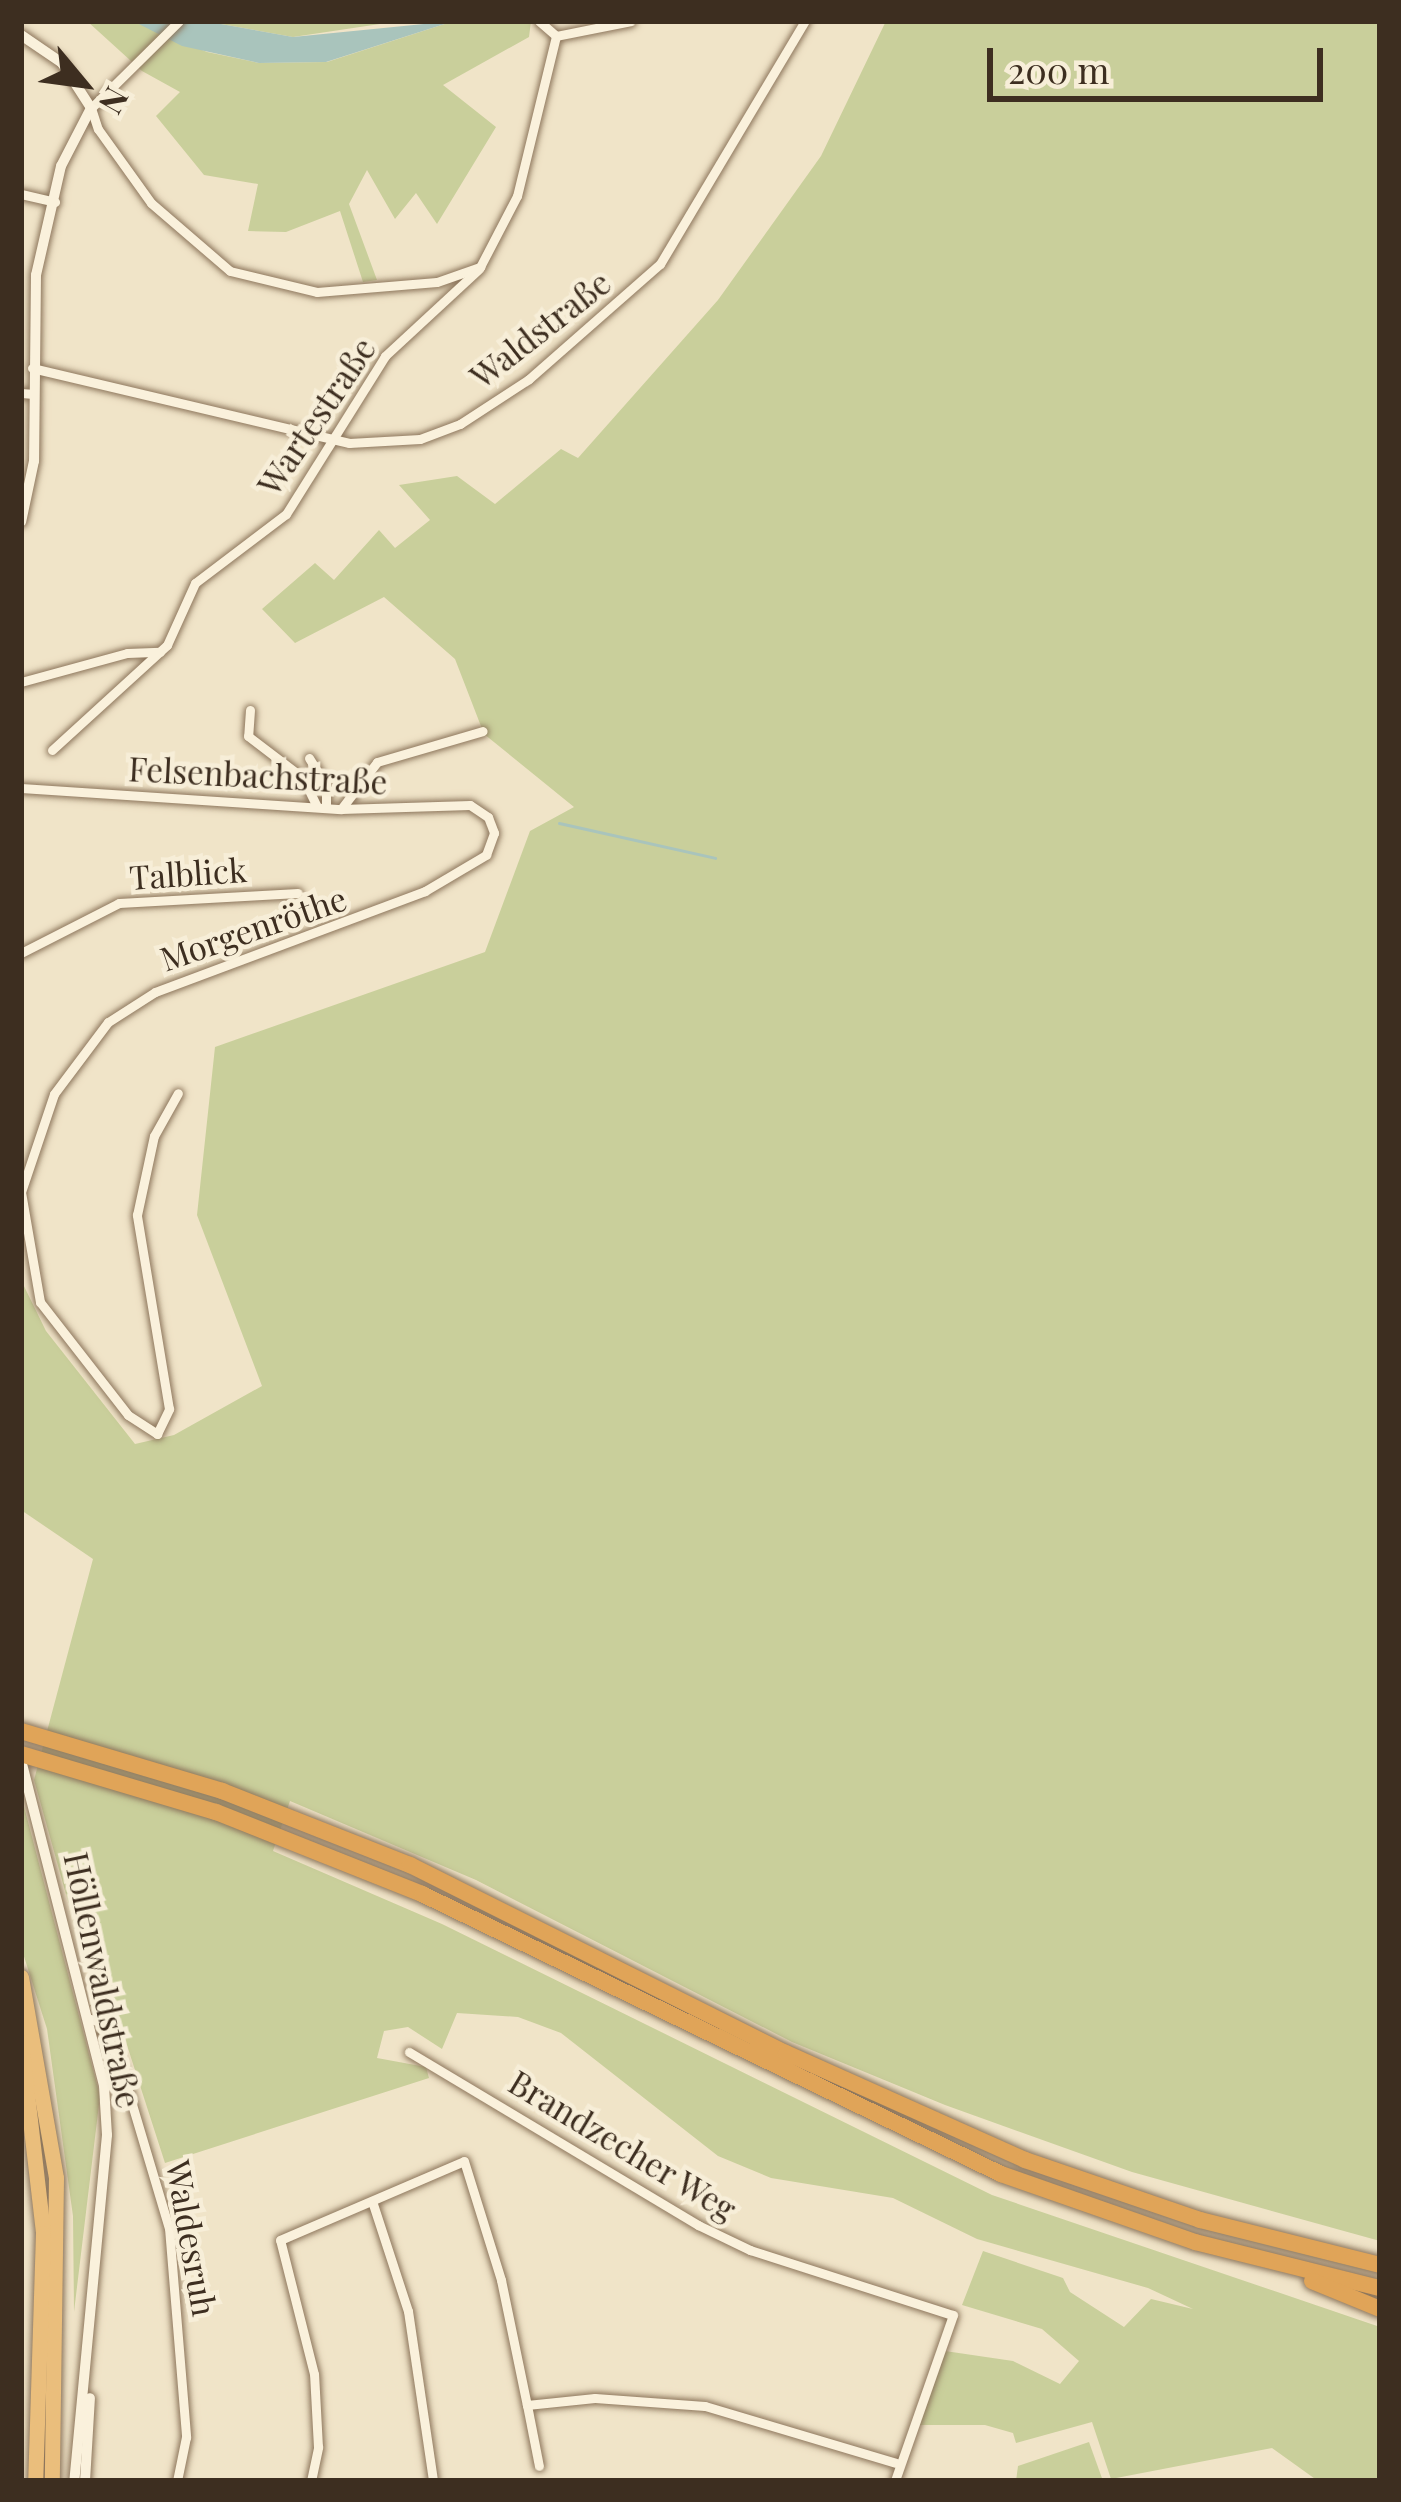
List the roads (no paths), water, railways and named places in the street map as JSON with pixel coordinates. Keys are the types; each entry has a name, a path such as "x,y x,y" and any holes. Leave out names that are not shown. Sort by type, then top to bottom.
{"highway":[{"path":"21,1731 222,1791 341,1837 968,2136 1142,2201 1380,2265"},
{"path":"21,1757 334,1857 938,2148 1130,2221 1261,2260 1380,2288"},
{"path":"21,1976 56,2178 52,2481"},
{"path":"21,2042 43,2233 35,2481"},
{"path":"1320,2252 1380,2254"},
{"path":"1261,2260 1380,2309"}],"street":[{"path":"21,522 34,460 27,393 32,368 32,295 61,166 91,108 179,21"},
{"path":"539,21 556,36 632,21"},
{"path":"579,33 590,21"},
{"name":"Waldstraße","path":"32,368 335,440 396,442 460,424 529,380 638,286 679,242 805,21"},
{"path":"21,34 62,64 151,203 242,277 339,292 437,282 480,267"},
{"name":"Wartestraße","path":"52,750 160,652 195,583 286,514 385,356 480,267 518,196 556,36"},
{"path":"21,194 55,202"},
{"path":"21,682 127,653 160,652"},
{"path":"250,710 248,736 303,778 321,807"},
{"path":"341,809 377,762 483,731"},
{"path":"309,758 326,784 321,807"},
{"name":"Felsenbachstraße","path":"21,788 341,809 444,803 470,805 488,818"},
{"name":"Morgenröthe","path":"178,1093 154,1136 137,1215 170,1409 166,1429 147,1433 56,1328 29,1266 21,1192 54,1094 108,1022 155,992 425,891 485,855 494,833 488,818"},
{"name":"Talblick","path":"21,953 119,903 298,893"},
{"name":"Höllenwaldstraße","path":"21,1757 90,2019 107,2135 74,2481"},
{"name":"Waldesruh","path":"90,2019 120,2064 169,2228 186,2437 176,2481"},
{"name":"Brandzecher Weg","path":"410,2052 715,2233 953,2315 896,2463"},
{"path":"311,2481 319,2447 314,2374 280,2240 464,2161 502,2280 539,2466"},
{"path":"372,2200 408,2312 433,2481"},
{"name":"Höllenwaldstraße","path":"85,2481 93,2430 86,2359"},
{"path":"527,2405 595,2398 705,2406 896,2463 895,2481"}],"water":[{"path":"133,21 204,21 293,37 454,21 326,62 259,63 182,46"}],"waterway":[{"path":"559,823 715,858"}]}
